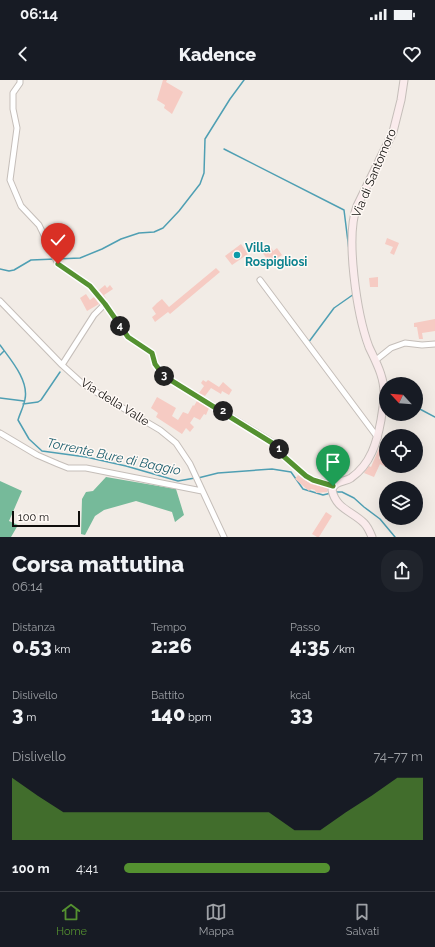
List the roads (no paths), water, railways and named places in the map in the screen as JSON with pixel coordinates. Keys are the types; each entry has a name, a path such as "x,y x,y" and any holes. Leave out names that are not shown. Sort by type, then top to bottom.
{"main road":[{"name":"Via di Santomoro","path":"333,491 364,466 373,452 378,438 384,386 363,326 353,256 353,226 354,214 357,206 395,127 404,80"},
{"path":"333,491 339,505 363,522 368,528 372,537"}],"street":[{"path":"20,80 20,83 13,93 13,109 17,128 10,180 21,206 39,225 58,264 90,286 105,304 128,337 152,353 155,364 164,376 277,446 281,454 306,476 333,491"},
{"path":"260,280 378,438"},
{"name":"Via della Valle","path":"0,301 62,365 90,389 171,438 184,454 194,472 224,537"},
{"path":"62,365 94,315 105,304"},
{"path":"376,360 391,348 405,343 422,345 435,344"},
{"path":"0,433 37,455 68,468 86,468 202,491"}],"waterway":[{"path":"0,269 9,271 14,270 31,260 80,258 121,239 139,233 154,232 163,228 179,211 200,184 204,173 205,139 230,99 244,80"},
{"path":"224,149 344,210 349,250"},
{"path":"308,343 334,308 354,294"},
{"path":"363,339 366,348"},
{"name":"Torrente Bure di Baggio","path":"0,345 18,370 24,385 25,399 18,420 29,439 42,451 86,457 126,466 178,481 195,478"},
{"name":"Torrente Bure di Baggio","path":"0,355 4,351"},
{"path":"23,404 38,402 41,400 60,372"},
{"path":"0,398 24,401"},
{"path":"423,411 435,417"},
{"name":"Torrente Bure di Baggio","path":"198,478 218,473 272,469 291,472 303,489 323,495 331,493"},
{"name":"Torrente Bure di Baggio","path":"335,492 342,492 354,498 380,519 395,537"}],"place":[{"name":"Villa Rospigliosi","path":"237,255"}]}
